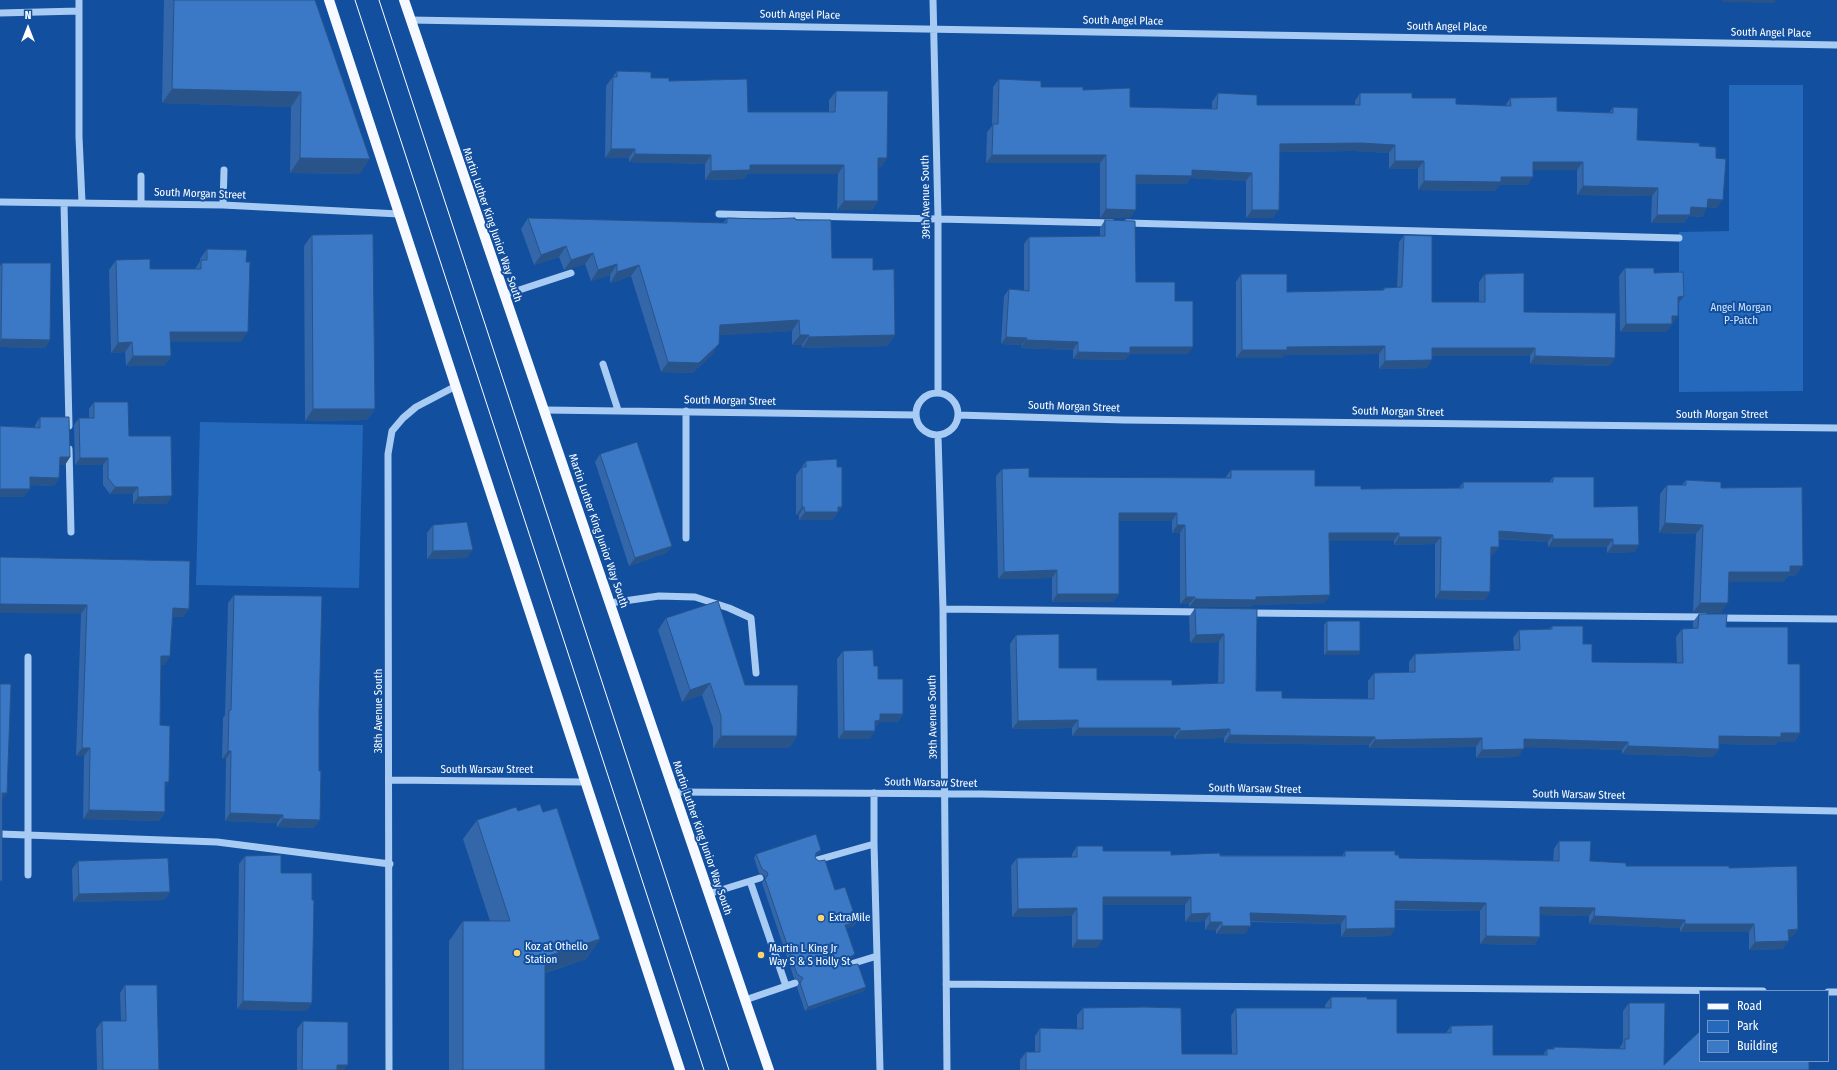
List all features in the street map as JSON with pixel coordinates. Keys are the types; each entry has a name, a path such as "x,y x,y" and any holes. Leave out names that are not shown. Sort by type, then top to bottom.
{"main road":[{"path":"329,0 680,1070"},
{"name":"Martin Luther King Junior Way South","path":"404,0 769,1070"}],"street":[{"path":"79,0 79,137 82,202"},
{"name":"39th Avenue South","path":"933,0 938,218 938,393"},
{"path":"0,13 79,11"},
{"name":"South Angel Place","path":"410,20 1837,45"},
{"path":"223,205 224,170"},
{"path":"141,176 141,203"},
{"name":"South Morgan Street","path":"0,202 223,205 399,214"},
{"path":"64,203 69,430"},
{"path":"719,214 938,218 1679,238"},
{"path":"504,296 571,273"},
{"path":"604,364 618,410"},
{"name":"38th Avenue South","path":"389,1070 390,780 388,454 392,431 403,418 416,406 456,386"},
{"path":"938,393 950,397 955,403 958,415 956,424 952,430 946,434 933,436 921,429 916,415 918,404 922,398 929,394 938,393"},
{"name":"South Morgan Street","path":"545,410 916,415"},
{"path":"686,411 686,538"},
{"name":"South Morgan Street","path":"958,415 1124,420 1837,428"},
{"name":"39th Avenue South","path":"938,436 943,609 947,1070"},
{"path":"69,438 71,532"},
{"path":"610,603 659,596 695,597 751,618 756,673"},
{"path":"943,609 1214,612"},
{"path":"1238,612 1837,619"},
{"path":"28,657 28,875"},
{"name":"South Warsaw Street","path":"390,780 585,782"},
{"name":"South Warsaw Street","path":"673,792 945,794 1837,811"},
{"path":"874,793 880,1070"},
{"path":"0,834 217,842 390,864"},
{"path":"817,860 874,844"},
{"path":"708,894 760,878"},
{"path":"750,881 786,986"},
{"path":"851,964 877,956"},
{"path":"745,1000 794,983"},
{"path":"946,984 1699,990"}],"green space":[{"name":"Angel Morgan P-Patch","path":"1729,85 1803,85 1803,391 1679,392 1679,232 1729,231"},
{"path":"200,422 363,425 359,588 196,585"}],"building":[{"path":"174,0 315,0 370,159 300,158 301,92 172,89"},
{"path":"617,71 651,72 651,78 669,78 669,81 747,79 748,112 835,112 836,91 888,91 887,158 878,158 878,201 844,201 844,165 750,165 750,170 711,171 711,155 635,154 635,149 611,149 613,77 617,77"},
{"path":"999,79 1041,81 1041,87 1083,87 1083,90 1130,88 1130,107 1217,109 1218,93 1257,95 1257,105 1360,105 1360,93 1412,93 1412,98 1456,98 1456,104 1511,106 1510,98 1557,97 1557,111 1613,113 1613,107 1638,108 1637,140 1700,143 1699,146 1716,147 1716,158 1726,159 1723,200 1708,199 1707,208 1691,207 1690,215 1657,215 1658,188 1583,186 1583,162 1533,162 1533,177 1501,177 1501,182 1424,181 1424,161 1395,161 1395,145 1360,143 1280,144 1279,210 1252,210 1252,173 1192,170 1192,176 1136,175 1136,210 1106,209 1106,155 992,155 993,124 998,124"},
{"path":"528,218 727,223 727,218 795,218 796,220 831,220 832,258 873,258 873,270 894,269 895,335 809,337 809,335 800,335 799,320 720,325 719,344 699,363 668,362 639,265 617,272 617,264 598,270 593,253 571,260 566,246 541,255"},
{"path":"1105,220 1135,221 1136,282 1175,282 1175,301 1193,301 1193,347 1130,347 1130,353 1078,352 1078,342 1026,340 1027,338 1006,337 1009,289 1029,291 1029,237 1105,236"},
{"path":"373,234 375,409 313,409 312,235"},
{"path":"1404,235 1432,236 1432,302 1485,302 1485,274 1524,273 1524,312 1616,313 1615,358 1535,356 1535,348 1432,348 1432,360 1385,361 1385,346 1287,347 1287,350 1242,350 1241,274 1287,274 1287,292 1384,290 1384,288 1402,287"},
{"path":"207,249 247,250 246,262 250,262 248,332 170,332 171,356 133,356 132,342 118,343 116,260 150,259 150,269 201,269 201,260 207,260"},
{"path":"2,263 51,263 50,340 1,339"},
{"path":"1625,268 1654,268 1654,273 1683,272 1684,296 1678,297 1678,316 1672,316 1672,324 1626,324"},
{"path":"94,402 128,402 129,436 171,436 172,496 138,497 138,487 115,487 108,478 108,458 80,458 79,418 94,418"},
{"path":"40,417 69,417 70,457 60,457 59,478 30,477 30,489 0,489 0,426 40,428"},
{"path":"637,442 672,546 635,558 600,454"},
{"path":"837,459 837,467 842,467 842,507 838,507 838,512 805,512 804,507 802,507 802,467 806,467 806,461"},
{"path":"1029,468 1029,477 1231,478 1231,470 1315,470 1315,486 1361,486 1361,489 1463,488 1463,482 1553,482 1553,477 1594,477 1594,507 1638,506 1639,545 1613,545 1613,539 1553,539 1553,535 1499,531 1499,547 1491,547 1490,592 1440,591 1441,537 1399,537 1399,533 1329,533 1330,595 1256,597 1256,600 1195,599 1195,597 1186,597 1185,525 1177,525 1177,513 1119,513 1119,594 1057,594 1057,570 1004,572 1002,469"},
{"path":"1686,480 1721,482 1721,488 1802,487 1803,566 1790,566 1790,572 1729,572 1728,603 1700,603 1703,525 1665,523 1667,485 1686,485"},
{"path":"467,522 473,550 433,551 433,525"},
{"path":"0,557 190,561 189,609 173,608 170,656 161,656 160,725 170,726 169,782 165,782 165,812 89,810 90,748 82,748 87,605 0,604"},
{"path":"234,595 322,596 319,712 319,771 321,771 320,820 283,819 283,815 230,813 231,751 228,751 229,710 231,710"},
{"path":"718,601 745,685 798,685 797,736 721,736 721,716 710,683 690,690 666,618"},
{"path":"1195,608 1257,609 1256,691 1282,691 1282,698 1374,699 1374,673 1415,672 1415,654 1520,650 1519,630 1552,629 1552,626 1583,626 1583,644 1592,644 1592,662 1683,663 1682,629 1698,628 1699,614 1727,614 1726,627 1788,627 1788,664 1800,664 1800,733 1781,733 1781,737 1719,736 1719,749 1628,746 1628,742 1524,739 1524,749 1482,750 1482,738 1375,740 1375,737 1230,735 1230,729 1180,731 1180,728 1078,728 1078,720 1018,721 1016,635 1059,634 1059,668 1097,668 1097,680 1172,680 1172,685 1224,683 1224,634 1196,635"},
{"path":"1327,621 1360,621 1360,651 1327,651"},
{"path":"873,650 874,666 878,666 878,679 903,679 903,714 880,714 880,720 875,721 875,731 844,731 843,651"},
{"path":"0,684 11,684 7,793 2,793 2,881 0,881"},
{"name":"Koz at Othello Station","path":"540,804 543,812 557,808 600,939 545,957 545,1070 463,1070 463,921 510,921 477,820 516,807 518,811"},
{"path":"816,834 821,850 816,853 815,858 819,861 825,860 835,890 845,887 857,922 845,925 855,954 850,957 849,961 852,965 858,964 866,987 808,1007 800,983 803,978 797,974 765,879 768,875 767,872 762,869 756,854"},
{"path":"1559,841 1591,841 1590,861 1626,863 1626,866 1729,866 1729,868 1797,866 1798,929 1788,930 1789,941 1755,942 1754,924 1685,924 1685,920 1594,916 1595,908 1540,907 1540,937 1486,936 1486,903 1395,901 1395,928 1346,929 1346,916 1250,913 1251,926 1222,926 1222,922 1210,922 1210,913 1191,914 1191,897 1103,897 1103,940 1077,940 1077,908 1018,909 1017,858 1077,857 1077,846 1103,846 1103,851 1171,851 1171,855 1220,853 1220,856 1345,856 1345,851 1395,851 1395,855 1399,855 1399,858 1559,861"},
{"path":"281,855 281,873 312,873 312,900 314,900 312,1003 243,1001 245,856"},
{"path":"168,858 170,892 79,894 78,861"},
{"path":"125,985 157,985 159,1070 103,1070 102,1021 126,1021"},
{"path":"1331,997 1397,999 1397,1033 1451,1033 1451,1026 1493,1025 1493,1055 1547,1055 1547,1049 1554,1049 1554,1047 1625,1049 1625,1039 1629,1039 1629,1003 1665,1003 1664,1065 1699,1032 1699,1062 1809,1062 1809,1070 1026,1070 1026,1052 1040,1052 1040,1028 1083,1029 1083,1008 1181,1008 1182,1054 1237,1054 1236,1008 1331,1008"},
{"path":"303,1021 348,1022 348,1065 337,1065 337,1070 302,1070"}],"tram line":[{"path":"355,0 704,1070"},
{"path":"379,0 729,1070"}],"place":[{"name":"ExtraMile","path":"821,918"},
{"name":"Koz at Othello Station","path":"517,953"},
{"name":"Martin L King Jr Way S & S Holly St","path":"761,955"}]}
